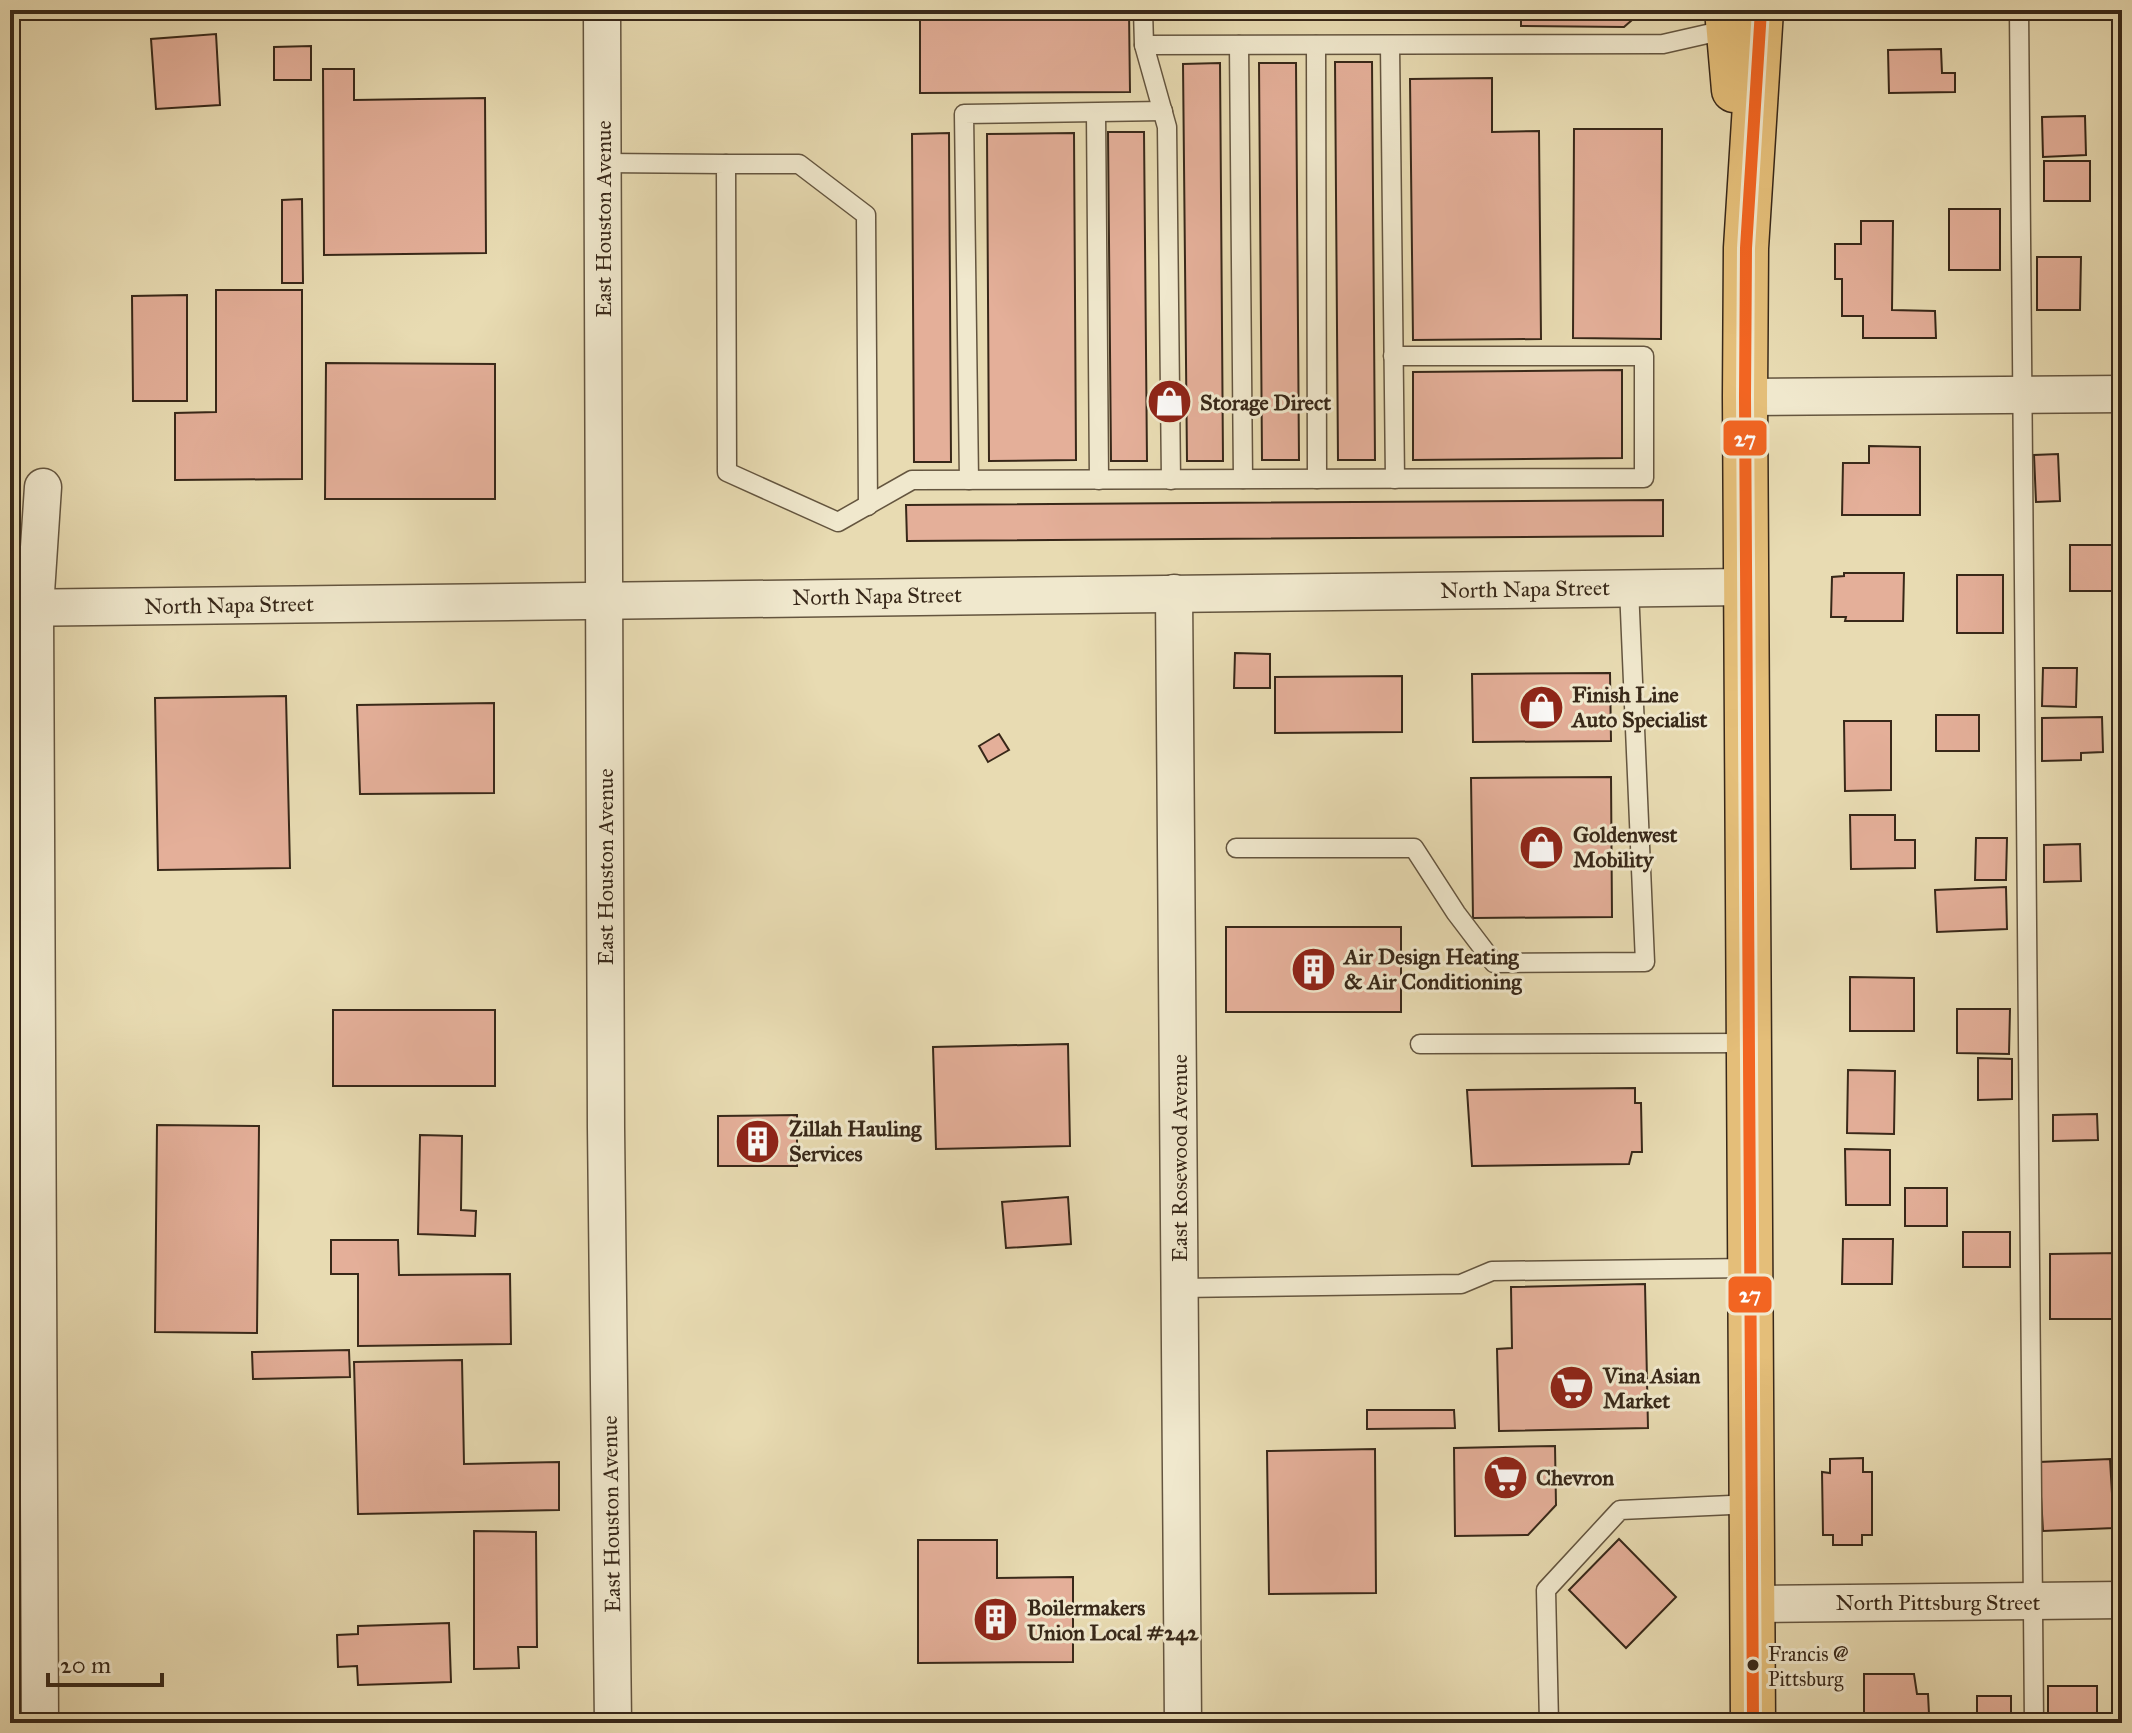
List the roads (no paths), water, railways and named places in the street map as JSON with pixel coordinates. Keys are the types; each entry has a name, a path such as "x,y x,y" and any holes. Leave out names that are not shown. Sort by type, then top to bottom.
{"main road":[{"path":"1739,16 1746,248 1744,587 1755,1604 1753,1723"}],"street":[{"name":"East Houston Avenue","path":"602,10 613,1723"},
{"path":"1745,397 2122,394"},
{"path":"40,1723 22,608 43,487"},
{"name":"North Napa Street","path":"22,608 1744,587"},
{"name":"East Rosewood Avenue","path":"1174,593 1183,1723"},
{"name":"North Pittsburg Street","path":"1755,1604 2122,1600"}],"lane":[{"path":"1143,10 1144,45 1167,127 1171,480"},
{"path":"2019,10 2034,1723"},
{"path":"1144,45 1663,44 1739,16"},
{"path":"1239,45 1243,479"},
{"path":"1316,45 1317,479"},
{"path":"1390,45 1395,479"},
{"path":"969,480 964,114 1163,111"},
{"path":"1096,113 1099,480"},
{"path":"603,163 799,164 866,215 868,506"},
{"path":"726,164 727,472 838,522 912,480 1644,478 1644,356 1393,356"},
{"path":"1236,848 1414,848 1456,913 1494,963 1645,962 1629,588"},
{"path":"1420,1044 1749,1043"},
{"path":"1180,1288 1461,1284 1492,1271 1751,1268"},
{"path":"1549,1723 1546,1590 1620,1510 1753,1504"}],"place":[{"name":"Storage Direct","path":"1169,402"},
{"name":"Finish Line Auto Specialist","path":"1541,707"},
{"name":"Goldenwest Mobility","path":"1542,847"},
{"name":"Air Design Heating & Air Conditioning","path":"1313,969"},
{"name":"Zillah Hauling Services","path":"758,1141"},
{"name":"Vina Asian Market","path":"1572,1388"},
{"name":"Chevron","path":"1505,1477"},
{"name":"Boilermakers Union Local #242","path":"996,1620"},
{"name":"Francis @ Pittsburg","path":"1753,1665"}]}
